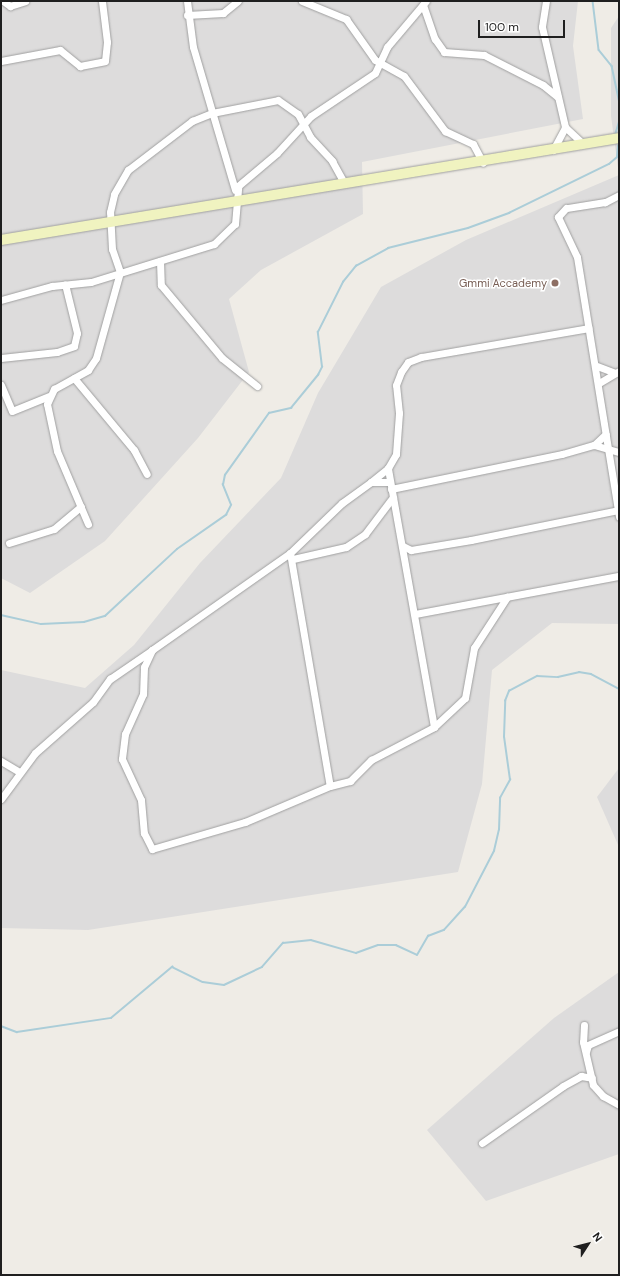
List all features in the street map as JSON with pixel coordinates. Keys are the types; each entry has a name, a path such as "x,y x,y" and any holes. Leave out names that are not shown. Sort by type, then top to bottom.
{"main road":[{"path":"1,240 110,224 345,184 483,163 619,138"}],"street":[{"path":"3,1 10,6 26,1"},
{"path":"1,62 60,50 80,66 105,61 107,42 102,1"},
{"path":"1,300 65,284 86,283 120,272 203,250 223,237 235,224 235,190 212,113 187,15 186,1"},
{"path":"187,15 223,13 238,1"},
{"path":"302,1 346,19 381,64 404,76 445,131 473,144 483,163"},
{"path":"546,1 542,27 565,127 583,144"},
{"path":"235,190 302,126 381,64 387,47 424,3"},
{"path":"424,3 435,39 444,52 484,55 543,85 558,97"},
{"path":"88,524 57,452 47,416 49,396 54,389 88,370 96,358 120,272 112,249 110,224 114,194 131,166 181,127 212,113 278,100 293,108 302,126 332,161 345,184"},
{"path":"553,150 565,127"},
{"path":"403,546 411,550 618,514 597,366 577,257 558,217 566,208 605,202 619,195"},
{"path":"160,261 161,285 222,358 257,386"},
{"path":"1,358 57,352 74,346 77,333 65,284"},
{"path":"1,799 19,772 36,753 93,702 110,679 292,556 342,503 388,468 396,454 397,381 408,362 421,357 589,328"},
{"path":"597,366 617,372"},
{"path":"599,383 617,372"},
{"path":"74,378 134,450 147,474"},
{"path":"1,385 12,411 49,396"},
{"path":"371,482 391,485 594,445 606,434"},
{"path":"594,445 608,451 619,452"},
{"path":"611,465 619,457"},
{"path":"388,468 434,726"},
{"path":"292,556 346,547 365,534 393,497"},
{"path":"8,543 54,529 81,506"},
{"path":"405,559 411,550"},
{"path":"292,556 330,786"},
{"path":"415,614 619,576"},
{"path":"152,650 144,667 143,694 122,751 124,767 141,800 148,848 176,844 210,829 245,822 330,786 350,781 371,760 434,726 455,711 465,698 474,648 507,597"},
{"path":"1,761 19,772"},
{"path":"584,1025 586,1054 597,1091 619,1105"},
{"path":"586,1054 588,1045 619,1031"},
{"path":"482,1143 563,1086 581,1076 592,1078"}],"shaded area":[{"path":"1,1 578,1 573,46 583,119 362,162 363,214 261,270 229,299 249,372 198,438 105,541 30,593 1,578"},
{"path":"619,16 619,175 611,116 611,28"},
{"path":"619,175 619,624 552,623 492,670 482,784 458,872 88,930 1,928 1,670 85,688 134,645 200,563 281,478 318,393 381,287 466,240"},
{"path":"619,768 619,847 597,797"},
{"path":"619,972 619,1154 486,1201 427,1130 554,1018"}],"waterway":[{"path":"593,1 599,50 612,66 619,100"},
{"path":"615,135 619,122"},
{"path":"1,615 41,624 84,622 105,616 177,549 226,515 231,505 223,485 225,475 269,413 291,408 318,375 322,367 318,332 343,282 356,266 388,248 468,228 509,213 609,164 617,157 618,146"},
{"path":"1,1026 17,1032 111,1018 172,967 203,982 224,985 262,967 283,943 311,940 356,953 378,945 396,945 417,955 428,936 444,930 465,907 494,851 499,830 500,798 510,780 504,737 505,701 509,691 537,676 558,677 579,672 591,674 619,689"}],"place":[{"name":"Gmmi Accademy","path":"555,283"}]}
